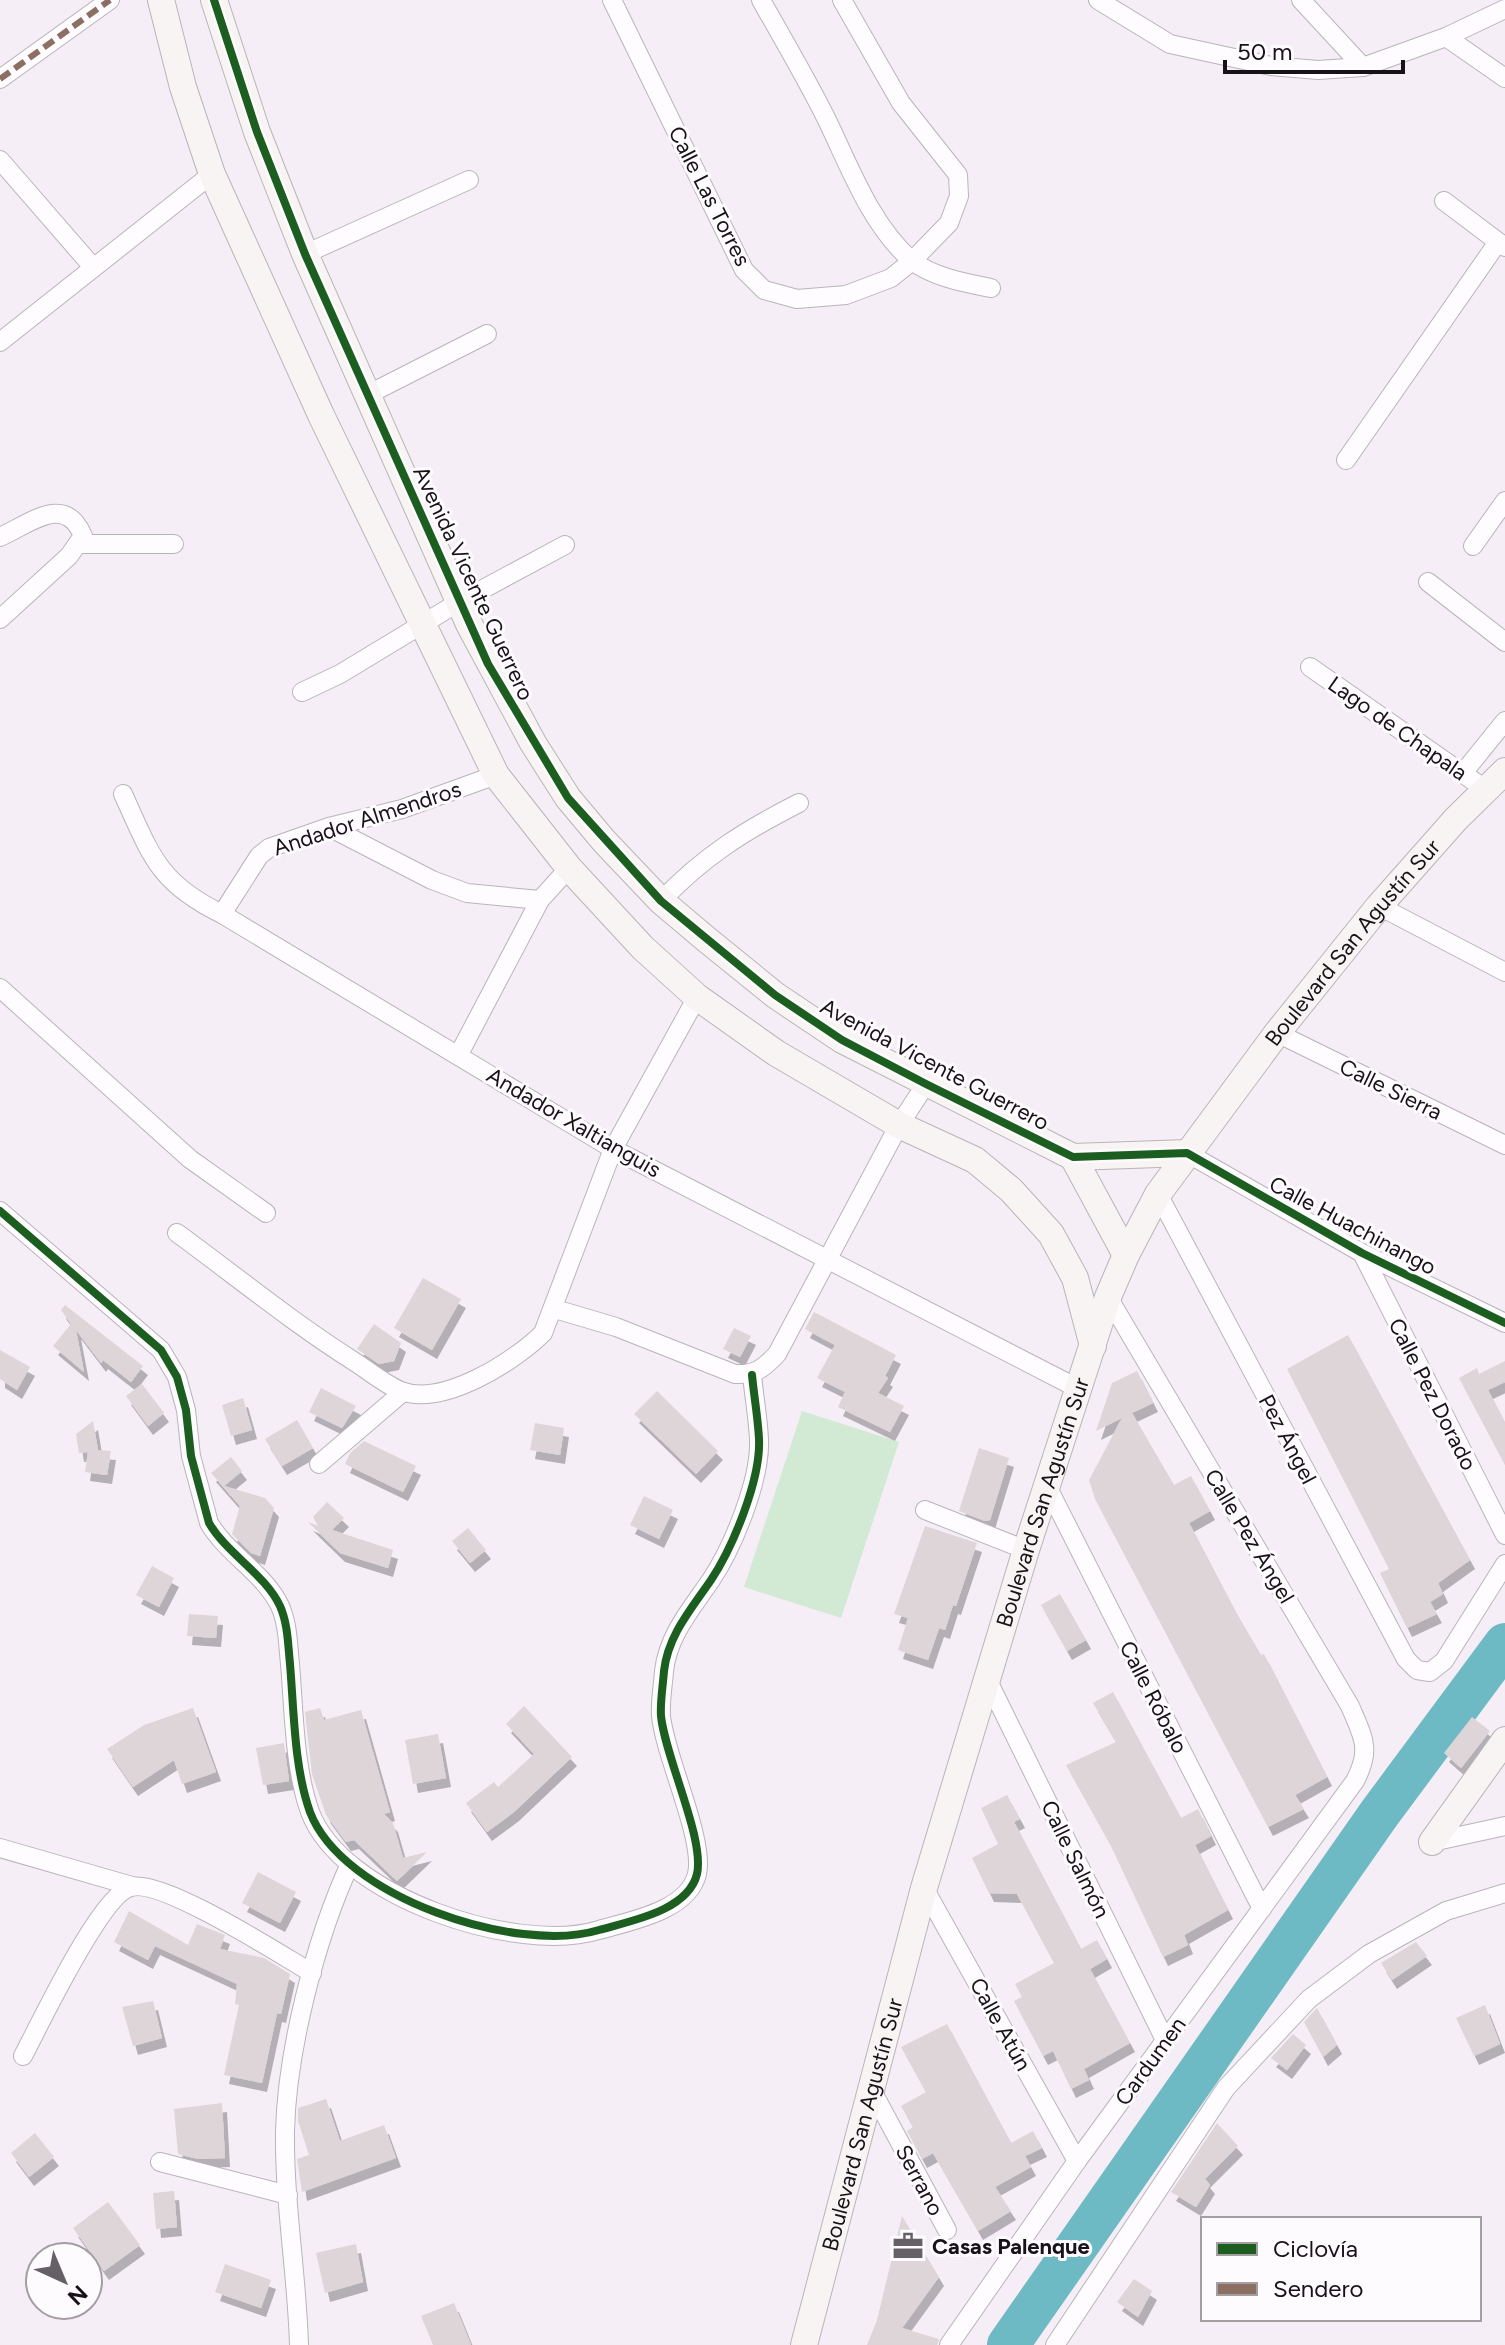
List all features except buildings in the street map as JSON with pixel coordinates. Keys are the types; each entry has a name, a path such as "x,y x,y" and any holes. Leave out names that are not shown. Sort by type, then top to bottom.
{"street":[{"path":"0,79 110,0"},
{"path":"161,0 183,87 212,174 422,628 496,775 569,868 643,948 697,997 776,1053 899,1125 975,1160 1011,1190 1051,1234 1075,1278 1093,1346"},
{"name":"Avenida Vicente Guerrero","path":"214,0 257,132 305,254 367,395 459,602 510,706 568,798 661,901 775,995 842,1040 1073,1157 1187,1153"},
{"name":"Calle Las Torres","path":"612,0 744,270 764,290 797,299 846,295 891,278 949,223 959,196 958,175 901,103 842,0"},
{"path":"761,0 798,64 856,181 887,232 912,261 955,281 991,288"},
{"path":"1098,0 1170,44 1271,66 1318,70 1363,67 1446,37 1495,7"},
{"path":"1301,0 1363,67"},
{"path":"1446,37 1505,78"},
{"path":"0,160 92,266"},
{"path":"0,342 92,266 212,174"},
{"path":"305,254 469,180"},
{"path":"1346,460 1501,245 1444,201"},
{"path":"367,395 487,334"},
{"path":"1473,546 1505,501"},
{"path":"0,537 51,514 67,513 76,519 83,536 80,544 0,619"},
{"path":"80,544 174,544"},
{"path":"302,692 422,628 459,602 565,545"},
{"path":"1428,582 1505,642"},
{"name":"Lago de Chapala","path":"1310,667 1495,795"},
{"path":"1463,773 1505,721"},
{"name":"Boulevard San Agustín Sur","path":"804,2345 924,1888 1026,1550 1108,1297 1126,1255 1158,1194 1277,1033 1379,906 1495,795 1505,771"},
{"name":"Andador Almendros","path":"222,914 259,856 269,848 329,827 402,809 496,775"},
{"name":"Andador Xaltianguis","path":"123,794 164,875 188,897 459,1054 613,1149 1079,1389"},
{"path":"661,901 695,865 756,825 799,803"},
{"path":"329,827 432,880 467,893 540,900"},
{"path":"459,1054 540,900 569,868"},
{"path":"1379,906 1505,972"},
{"path":"0,988 190,1159 266,1213"},
{"path":"177,1233 335,1349 403,1392 437,1392 478,1380 523,1353 543,1333 555,1309 613,1149 697,997"},
{"name":"Calle Sierra","path":"1277,1033 1505,1145"},
{"path":"555,1309 616,1327 735,1374 752,1375 777,1354 899,1125 926,1084"},
{"name":"Calle Huachinango","path":"1187,1153 1362,1253 1505,1323"},
{"path":"1073,1157 1126,1255"},
{"name":"Pez Ángel","path":"1158,1194 1406,1659 1417,1670 1430,1672 1444,1661 1505,1564"},
{"path":"0,1211 161,1350 177,1377 209,1523 219,1540 279,1605 286,1631 298,1751 310,1813 333,1848 350,1864 410,1902 479,1926 530,1936 591,1933 668,1906 690,1888 698,1872 693,1838 661,1716 664,1666 680,1623 714,1577 748,1499 760,1443 752,1375"},
{"name":"Calle Pez Dorado","path":"1362,1253 1505,1535"},
{"name":"Calle Pez Ángel","path":"1108,1297 1350,1706 1365,1742 1365,1762 1355,1781"},
{"path":"319,1464 403,1392"},
{"name":"Calle Róbalo","path":"1047,1486 1262,1909"},
{"path":"925,1510 1026,1550"},
{"name":"Calle Salmón","path":"987,1679 1165,2040"},
{"path":"1432,1842 1505,1740"},
{"name":"Cardumen","path":"949,2345 1077,2161 1355,1781"},
{"path":"1432,1842 1505,1826"},
{"path":"0,1848 132,1886 148,1887 223,1920 312,1973"},
{"path":"299,2345 285,2130 291,2071 312,1973 331,1904 350,1864"},
{"path":"23,2056 82,1946 115,1894 132,1886"},
{"name":"Calle Atún","path":"924,1888 1077,2161"},
{"path":"1055,2345 1226,2088 1309,1999 1369,1954 1446,1911 1505,1893"},
{"name":"Serrano","path":"870,2087 947,2230"},
{"path":"160,2162 288,2195"}],"green space":[{"path":"802,1411 899,1442 841,1618 744,1587"}],"waterway":[{"path":"1008,2345 1379,1814 1505,1644"}],"marked path":[{"path":"0,79 110,0"}],"cycle path":[{"path":"214,0 257,132 305,254 488,664 568,798 661,901 775,995 842,1040 926,1084 1073,1157 1187,1153 1362,1253 1505,1323"},
{"path":"0,1211 161,1350 177,1377 186,1410 191,1456 209,1523 265,1584 283,1613 301,1776 310,1812 328,1842 357,1870 394,1893 436,1912 480,1926 524,1934 564,1936 599,1930 670,1906 691,1887 697,1874 698,1859 690,1819 664,1733 661,1711 664,1671 670,1646 719,1566 750,1492 759,1439 752,1375"}],"place":[{"name":"Casas Palenque","path":"908,2246"}]}
